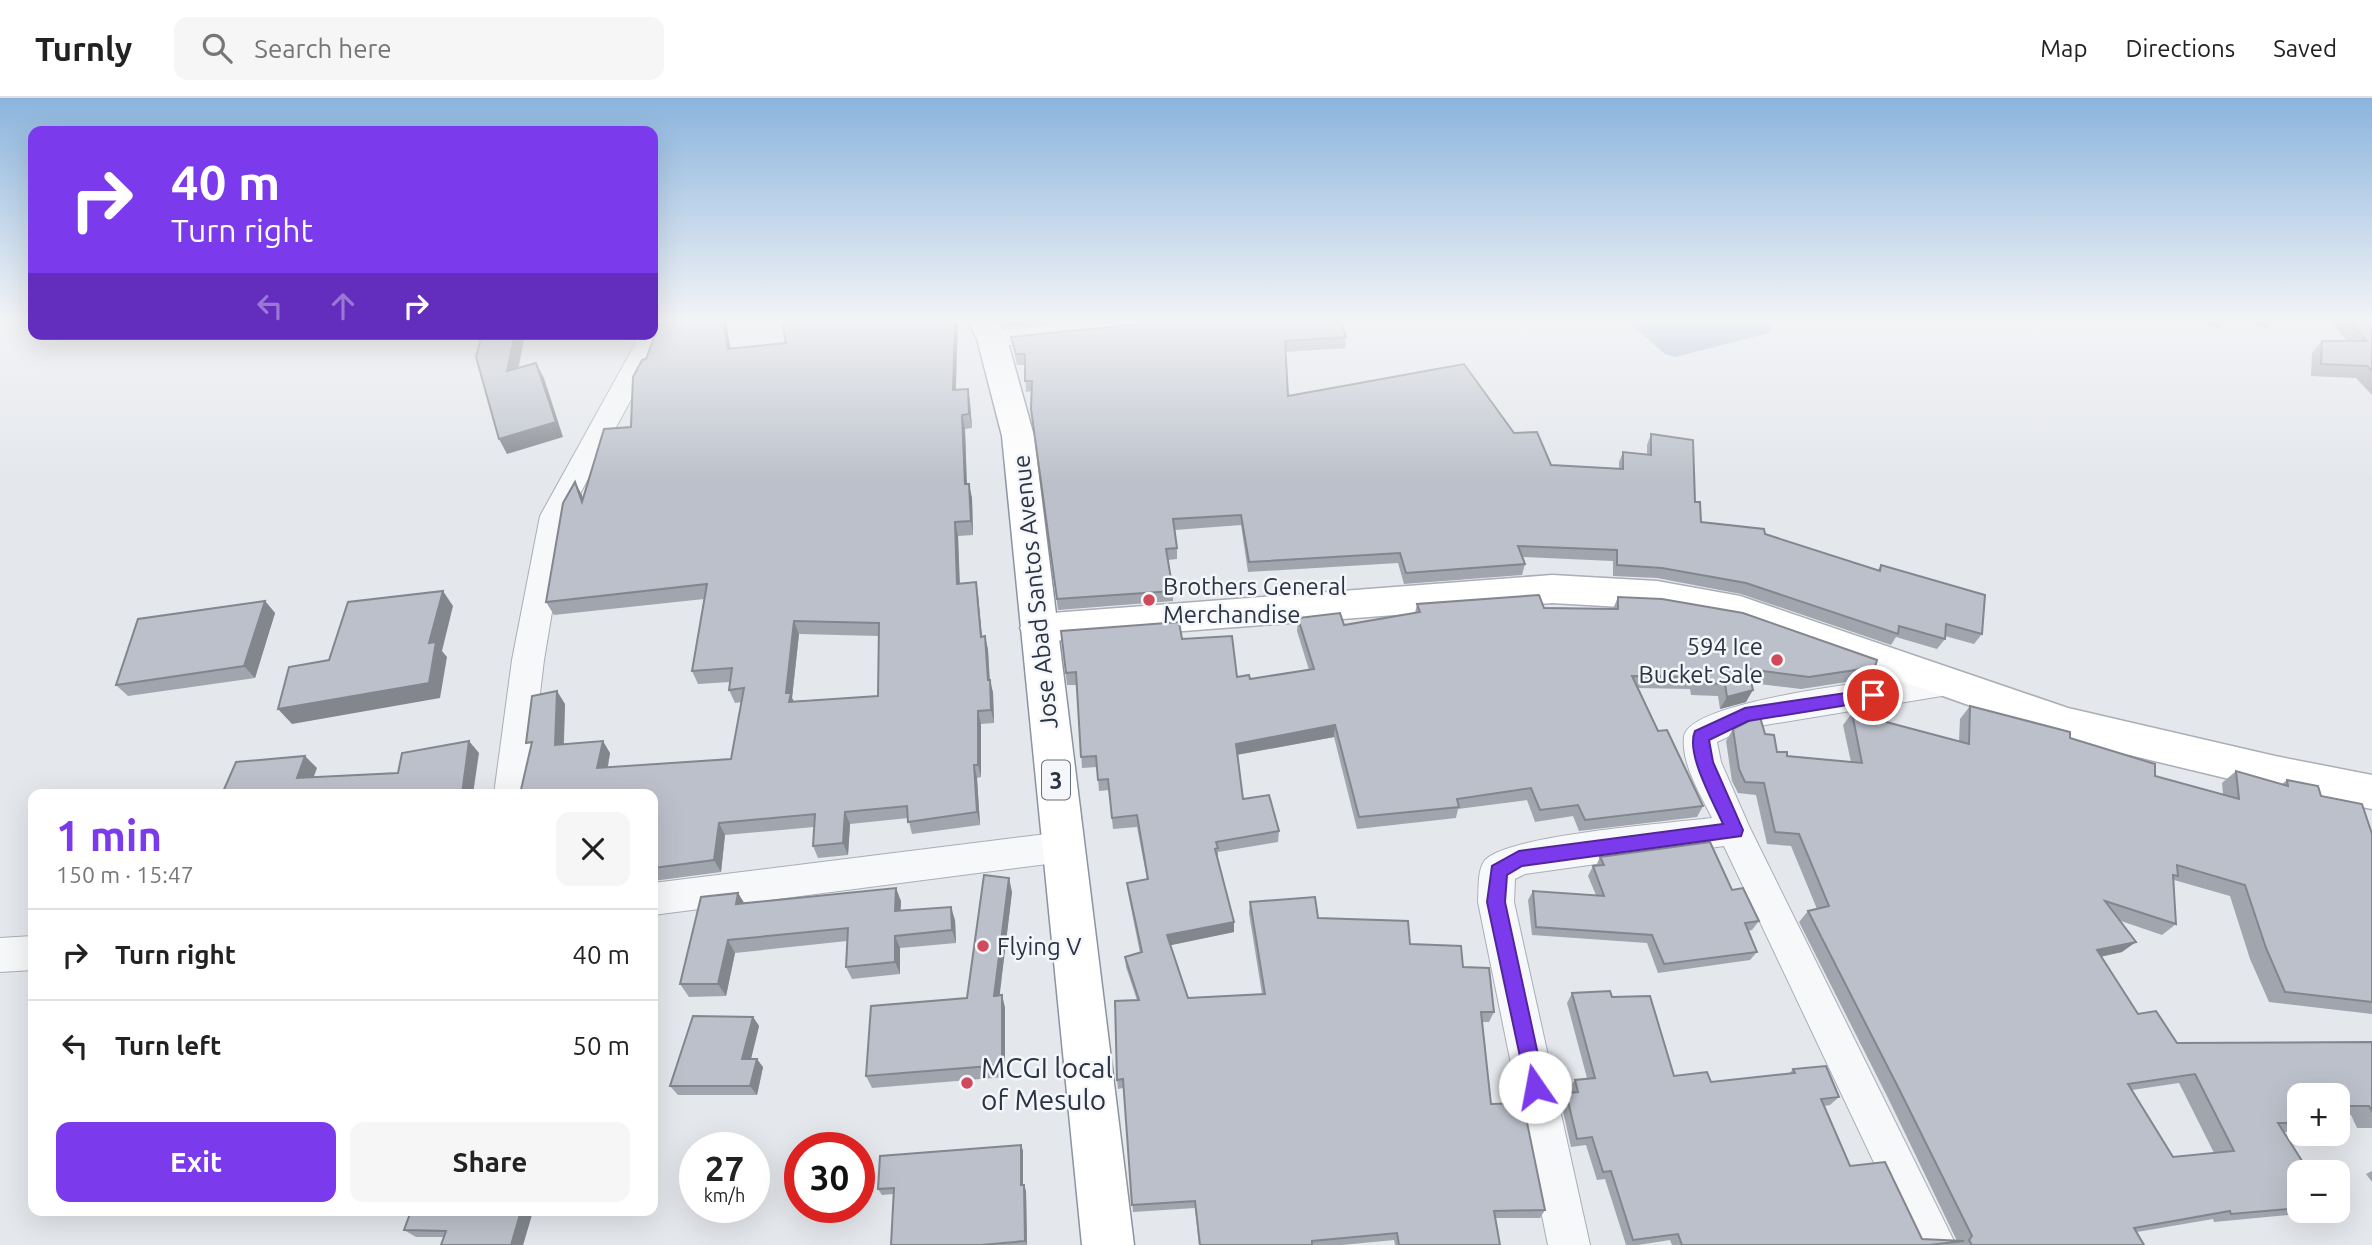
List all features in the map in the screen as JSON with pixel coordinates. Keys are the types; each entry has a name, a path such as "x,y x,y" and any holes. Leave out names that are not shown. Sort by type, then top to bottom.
{"main road":[{"name":"Jose Abad Santos Avenue","path":"1000,375 1018,436 1108,1245"},
{"path":"1039,628 1552,589 1657,595 1740,610 2067,724 2275,773 2372,792"}],"street":[{"path":"512,789 528,660 554,516 631,375"},
{"path":"1935,1245 1734,830 1704,762 1700,736 1745,715 1949,684"},
{"path":"1569,1245 1496,902 1498,871 1519,859 1734,830"},
{"path":"658,899 1063,847"},
{"path":"0,955 28,953"}],"building":[{"path":"481,375 540,375 556,422 499,439"},
{"path":"634,375 953,375 953,390 968,389 969,414 962,415 965,484 969,484 971,521 955,522 957,584 976,582 981,637 985,636 991,710 978,711 978,765 974,765 977,812 908,822 907,806 845,812 843,843 813,846 815,814 719,823 714,860 658,867 658,789 521,789 532,742 526,743 532,696 557,691 555,745 603,741 597,768 731,759 744,688 729,690 732,668 692,671 707,584 546,602 563,503 575,482 582,502 604,429 631,427","holes":["794,621 879,623 878,696 789,702 791,693 786,693"]},
{"path":"1025,375 1287,375 1288,396 1406,375 1472,375 1514,433 1537,432 1551,465 1623,469 1623,452 1651,455 1651,434 1693,440 1695,502 1700,502 1701,522 1764,529 1765,534 1880,571 1881,565 1985,595 1982,634 1946,624 1945,639 1899,626 1898,634 1746,583 1662,568 1617,565 1617,550 1518,546 1525,564 1406,573 1400,553 1249,562 1241,515 1173,519 1177,548 1166,549 1173,591 1057,599 1031,409 1032,381 1025,381"},
{"path":"443,591 429,643 436,642 429,683 278,709 289,667 329,660 348,602"},
{"path":"1539,595 1544,608 1618,609 1618,597 1662,599 1743,613 1877,660 1875,667 1809,677 1748,669 1753,690 1727,697 1725,684 1697,683 1696,677 1632,676 1658,731 1667,730 1703,806 1585,820 1578,805 1540,810 1531,788 1457,799 1459,807 1359,817 1335,725 1236,744 1243,799 1269,795 1279,831 1216,842 1218,848 1215,849 1234,922 1167,935 1188,998 1265,994 1250,902 1315,897 1318,918 1408,921 1410,944 1461,946 1463,967 1489,968 1494,1012 1481,1012 1491,1104 1523,1103 1545,1210 1494,1211 1500,1245 1399,1245 1397,1233 1312,1241 1312,1245 1200,1245 1195,1201 1132,1205 1123,1079 1117,1080 1115,1001 1139,1000 1125,957 1142,952 1127,883 1148,879 1137,815 1112,818 1108,779 1098,780 1096,756 1081,757 1076,672 1066,673 1061,631 1179,622 1182,639 1232,636 1237,677 1249,675 1250,679 1314,669 1298,618 1340,613 1344,625 1420,612 1417,604"},
{"path":"265,601 244,666 116,685 138,619"},
{"path":"1970,706 2070,732 2070,738 2155,764 2155,776 2239,799 2236,771 2288,786 2287,780 2318,786 2321,796 2362,804 2372,834 2372,1002 2285,992 2266,948 2245,885 2177,865 2178,876 2173,875 2176,924 2105,901 2136,942 2097,950 2138,1014 2156,1011 2177,1043 2372,1042 2372,1111 2369,1106 2350,1106 2350,1083 2287,1083 2287,1123 2278,1123 2287,1137 2287,1146 2293,1146 2301,1160 2287,1160 2287,1209 2231,1214 2230,1211 2134,1228 2144,1245 1972,1245 1969,1240 1972,1236 1808,911 1829,906 1799,834 1775,832 1764,783 1745,782 1739,769 1733,729 1760,717 1765,734 1774,735 1777,752 1787,752 1787,756 1862,763 1852,713 1969,744","holes":["2195,1074 2234,1151 2173,1157 2128,1084"]},
{"path":"469,741 463,789 224,789 236,762 305,756 297,778 398,773 402,753"},
{"path":"1710,842 1732,890 1743,888 1759,921 1745,923 1757,952 1664,964 1652,935 1536,927 1533,891 1604,896 1593,866 1604,865 1600,857"},
{"path":"984,875 1009,878 994,996 1002,995 1002,1065 866,1076 871,1006 967,998"},
{"path":"896,888 895,911 951,907 952,930 895,936 895,962 846,967 848,928 728,940 718,984 680,984 701,897 738,893 736,904"},
{"path":"1610,991 1612,997 1650,996 1674,1076 1707,1072 1711,1082 1795,1073 1793,1069 1826,1066 1839,1097 1821,1099 1850,1166 1885,1162 1922,1239 1964,1241 1929,1245 1682,1245 1678,1234 1633,1240 1611,1171 1603,1172 1592,1137 1577,1139 1566,1093 1578,1092 1575,1080 1595,1078 1572,993"},
{"path":"693,1016 753,1017 742,1059 757,1059 750,1086 670,1086"},
{"path":"1021,1145 1025,1241 981,1245 891,1245 894,1188 878,1189 880,1156"},
{"path":"409,1216 520,1216 511,1245 441,1245 446,1231 404,1230"}],"place":[{"name":"Brothers General Merchandise","path":"1149,600"},
{"name":"594 Ice Bucket Sale","path":"1777,660"},
{"name":"Flying V","path":"983,946"},
{"name":"MCGI local of Mesulo","path":"967,1083"}],"route":[{"path":"1535,1087 1496,902 1498,871 1519,859 1734,830 1704,762 1700,736 1716,726 1745,715 1873,695"}]}
